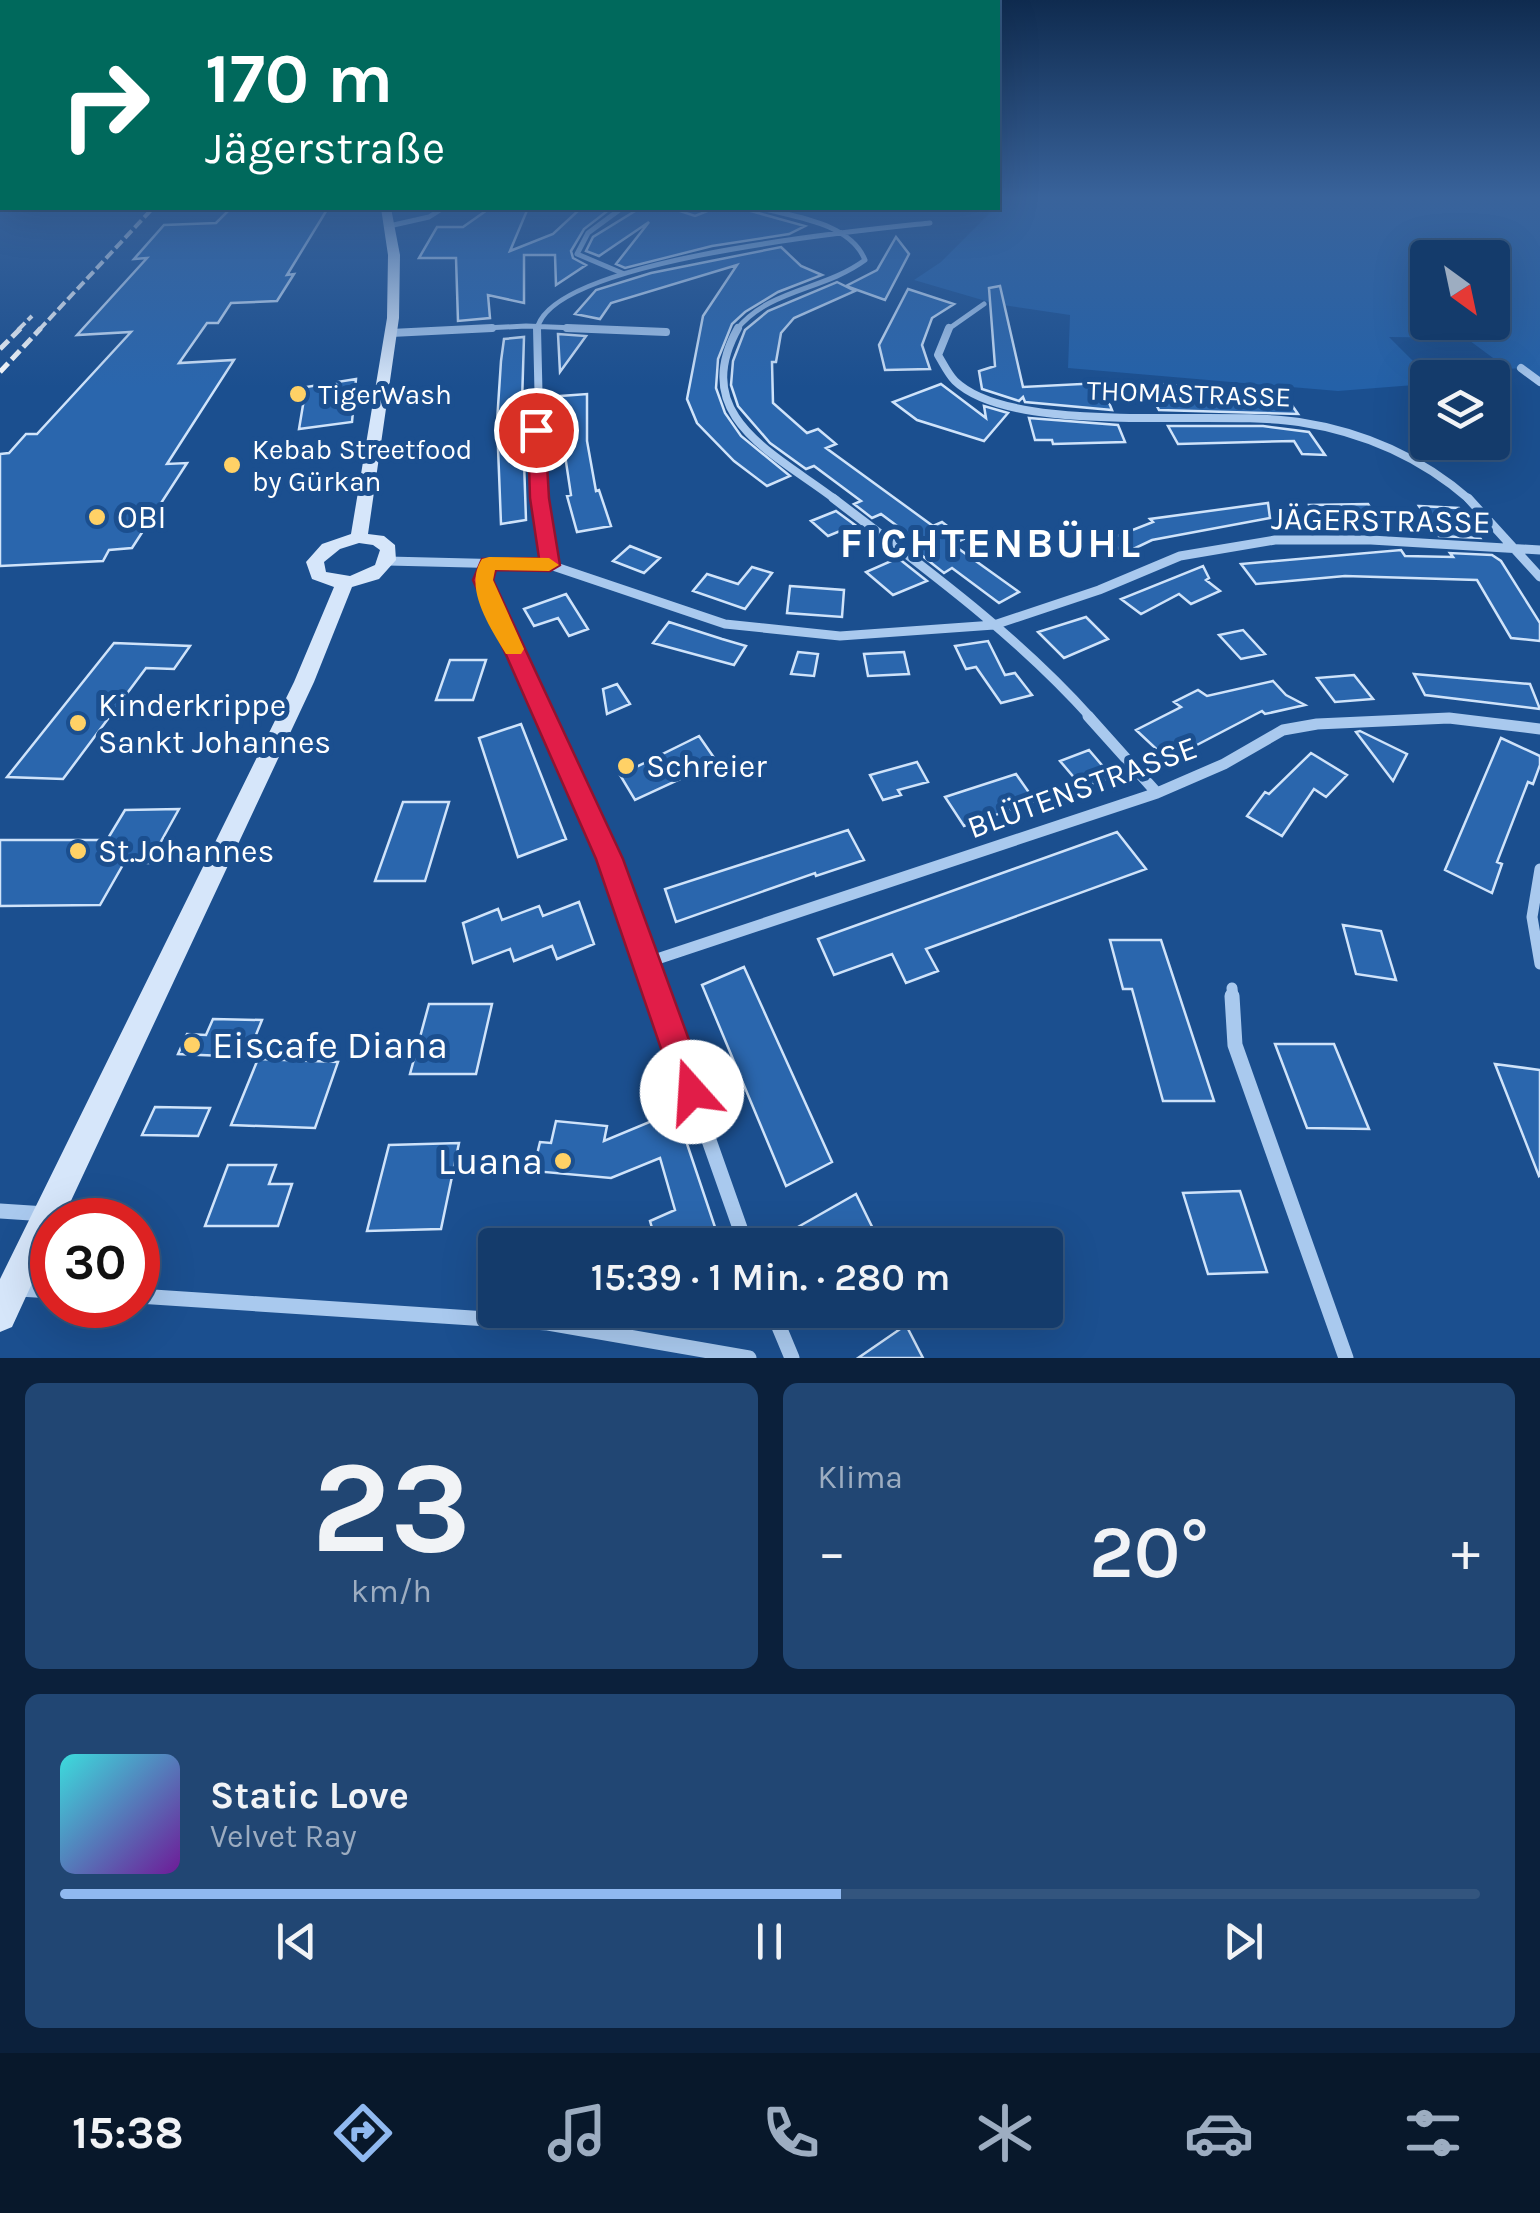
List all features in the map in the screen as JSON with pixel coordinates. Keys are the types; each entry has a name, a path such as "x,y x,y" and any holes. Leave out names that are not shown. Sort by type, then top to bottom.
{"main road":[{"path":"359,538 391,333 393,260"},
{"path":"359,538 385,544 388,561 371,576 346,583 318,576 315,562 337,544 359,538"},
{"path":"55,1198 304,682 346,583"},
{"path":"0,1315 30,1250"}],"street":[{"path":"592,260 623,273"},
{"path":"550,565 540,498 535,397 540,318 567,295 623,273 679,260"},
{"path":"864,260 845,272 774,299 744,317 724,362 723,402 736,423 761,446 994,625 1052,675 1157,793"},
{"name":"THOMASTRASSE","path":"984,304 954,322 942,338 938,355 951,379 982,399 1026,412 1268,418 1352,433 1398,450 1438,473 1486,513 1540,577"},
{"path":"391,333 538,327 666,332"},
{"path":"1521,368 1540,382"},
{"name":"JÄGERSTRASSE","path":"388,561 550,565 725,624 840,636 994,625 1100,590 1180,556 1276,540 1540,550"},
{"path":"489,563 483,580 489,599 610,859 740,1228"},
{"name":"BLÜTENSTRASSE","path":"648,962 1157,793 1224,764 1283,730 1317,724 1450,718 1540,729"},
{"path":"1540,869 1533,894 1530,936 1540,964"},
{"path":"1232,988 1235,1045 1346,1358"},
{"path":"0,1211 30,1213"},
{"path":"12,1289 30,1290"},
{"path":"160,1297 548,1323 749,1358"},
{"path":"780,1328 792,1358"}],"shaded area":[{"path":"943,260 1410,260 1410,337 1389,337 1412,360 1410,385 1338,391 1068,368 1070,315 996,304 914,280"},
{"path":"1510,260 1540,260 1540,381 1521,368 1510,369 1510,360 1496,360 1469,340 1510,340"}],"building":[{"path":"145,260 296,260 287,275 294,274 277,301 231,303 218,323 207,323 179,363 234,360 167,464 187,463 132,548 109,550 103,561 0,566 0,454 9,453 26,434 37,434 131,332 77,335"},
{"path":"456,260 524,260 524,303 488,295 490,318 458,321"},
{"path":"555,260 577,260 586,265 556,285"},
{"path":"619,260 655,260 625,268 616,264"},
{"path":"714,260 795,260 822,275 778,292 745,312 732,324 718,359 716,388 725,413 741,436 790,476 767,486 734,461 697,423 687,399 703,316 737,265 611,303 600,319 575,314 596,290 651,273"},
{"path":"883,260 906,260 885,300 846,286 877,270"},
{"path":"837,282 855,291 794,318 781,333 776,362 772,362 773,403 807,433 818,429 836,444 826,448 933,526 942,522 964,539 952,544 1019,592 999,603 952,568 944,573 915,550 924,546 881,514 872,518 854,504 861,501 814,466 806,469 770,443 738,406 731,385 733,361 745,330 768,311"},
{"path":"1000,286 1023,387 1101,383 1112,410 1025,402 1023,397 1019,401 982,389 979,371 995,366 989,288"},
{"path":"908,289 954,304 932,318 922,345 930,369 885,370 879,345"},
{"path":"558,334 586,336 560,372"},
{"path":"524,337 526,520 501,524 497,422 501,361 504,339"},
{"path":"356,379 352,422 299,429 306,387"},
{"path":"941,384 986,418 984,406 1008,413 984,441 917,420 893,402"},
{"path":"1161,384 1222,392 1282,391 1298,414 1159,410 1149,391 1165,391"},
{"path":"587,394 587,441 596,491 599,490 611,526 577,532 567,496 571,495 560,422 561,396"},
{"path":"1029,418 1118,425 1125,442 1053,444 1052,440 1035,440"},
{"path":"1168,426 1263,426 1309,432 1325,455 1302,454 1294,441 1178,444"},
{"path":"1268,503 1270,518 1152,540 1125,553 1107,540 1153,522 1150,519"},
{"path":"1368,504 1381,523 1314,524 1309,505"},
{"path":"1419,506 1459,508 1480,538 1439,536"},
{"path":"836,511 855,525 828,536 811,521"},
{"path":"630,546 660,558 644,573 613,561"},
{"path":"1401,550 1405,556 1492,555 1501,561 1540,623 1540,641 1511,638 1477,580 1345,576 1256,584 1241,564"},
{"path":"898,558 927,581 893,595 866,572"},
{"path":"1203,566 1209,578 1206,580 1220,591 1191,604 1179,594 1141,614 1121,599"},
{"path":"752,567 772,573 745,609 693,591 707,574 738,584"},
{"path":"790,586 844,590 842,617 787,613"},
{"path":"566,594 588,629 569,636 558,618 534,626 524,609"},
{"path":"1086,617 1108,639 1064,658 1038,632"},
{"path":"669,622 746,646 734,665 653,643"},
{"path":"1243,630 1265,654 1241,659 1219,635"},
{"path":"988,641 1005,675 1015,673 1032,695 1001,703 976,667 966,669 955,646"},
{"name":"Kinderkrippe Sankt Johannes","path":"114,643 190,646 174,669 146,668 63,779 7,777"},
{"path":"798,652 818,654 814,676 791,674"},
{"path":"904,652 909,674 868,676 864,654"},
{"path":"450,660 486,660 473,700 436,700"},
{"path":"1414,674 1530,684 1540,709 1425,695"},
{"path":"1354,675 1373,699 1335,702 1317,678"},
{"path":"1273,681 1286,695 1305,705 1265,714 1262,711 1168,760 1136,730 1181,707 1174,702 1198,690 1207,696"},
{"path":"617,684 630,704 607,714 603,689"},
{"path":"521,724 566,839 518,857 479,738"},
{"path":"1356,732 1407,754 1393,781"},
{"path":"699,736 717,762 635,800 620,775"},
{"path":"1501,738 1540,756 1540,765 1533,784 1528,782 1497,862 1502,864 1492,893 1445,870"},
{"path":"1089,750 1112,777 1083,788 1060,761"},
{"path":"1311,753 1347,775 1326,797 1314,789 1282,836 1247,816 1265,792 1269,794"},
{"path":"917,762 928,782 898,790 901,795 883,800 870,775"},
{"path":"1016,774 1035,801 964,826 945,797"},
{"path":"403,802 449,802 425,881 375,881"},
{"name":"St.Johannes","path":"179,809 149,863 124,863 100,905 0,906 0,840 107,840 125,810"},
{"path":"848,830 864,860 816,876 815,873 676,922 665,889"},
{"path":"1117,832 1146,869 926,949 938,971 906,983 892,954 834,975 818,939"},
{"path":"579,902 594,944 557,959 552,946 514,961 510,949 473,963 463,923 498,909 502,920 539,906 543,916"},
{"path":"1343,925 1381,931 1396,980 1356,974"},
{"path":"1110,940 1161,940 1214,1101 1163,1101 1132,989 1123,989"},
{"path":"744,967 832,1162 786,1186 702,985"},
{"path":"429,1004 492,1004 476,1074 410,1074"},
{"path":"213,1019 262,1020 247,1057 178,1054 187,1034 206,1035"},
{"path":"1275,1044 1334,1044 1369,1129 1307,1128"},
{"path":"258,1059 338,1062 315,1128 231,1125"},
{"path":"1495,1064 1540,1070 1539,1176"},
{"path":"155,1107 210,1108 198,1136 142,1135"},
{"path":"676,1111 715,1228 652,1228 650,1221 675,1210 660,1158 611,1178 533,1171 540,1142 551,1143 556,1121 607,1126 604,1141"},
{"path":"459,1143 441,1229 367,1231 389,1145"},
{"path":"228,1165 276,1165 269,1184 292,1184 278,1226 205,1226"},
{"path":"1240,1191 1267,1272 1208,1274 1183,1193"},
{"path":"856,1194 873,1228 798,1228"},
{"path":"902,1328 908,1328 923,1358 858,1358"}],"railway":[{"path":"39,330 104,260"},
{"path":"18,330 32,316"},
{"path":"0,349 21,328"},
{"path":"0,372 41,328"}],"slow traffic":[{"path":"513,649 489,599 483,580 485,570 489,563 549,565"}],"place":[{"name":"TigerWash","path":"298,394"},
{"name":"Kebab Streetfood by Gürkan","path":"232,465"},
{"name":"OBI","path":"97,517"},
{"name":"Kinderkrippe Sankt Johannes","path":"78,723"},
{"name":"Schreier","path":"626,766"},
{"name":"St.Johannes","path":"78,851"},
{"name":"Eiscafe Diana","path":"192,1045"},
{"name":"Luana","path":"563,1161"}],"district":[{"name":"FICHTENBÜHL","path":"991,542"}],"route":[{"path":"536,430 540,498 550,565 489,563 483,580 610,859 692,1092"}]}
